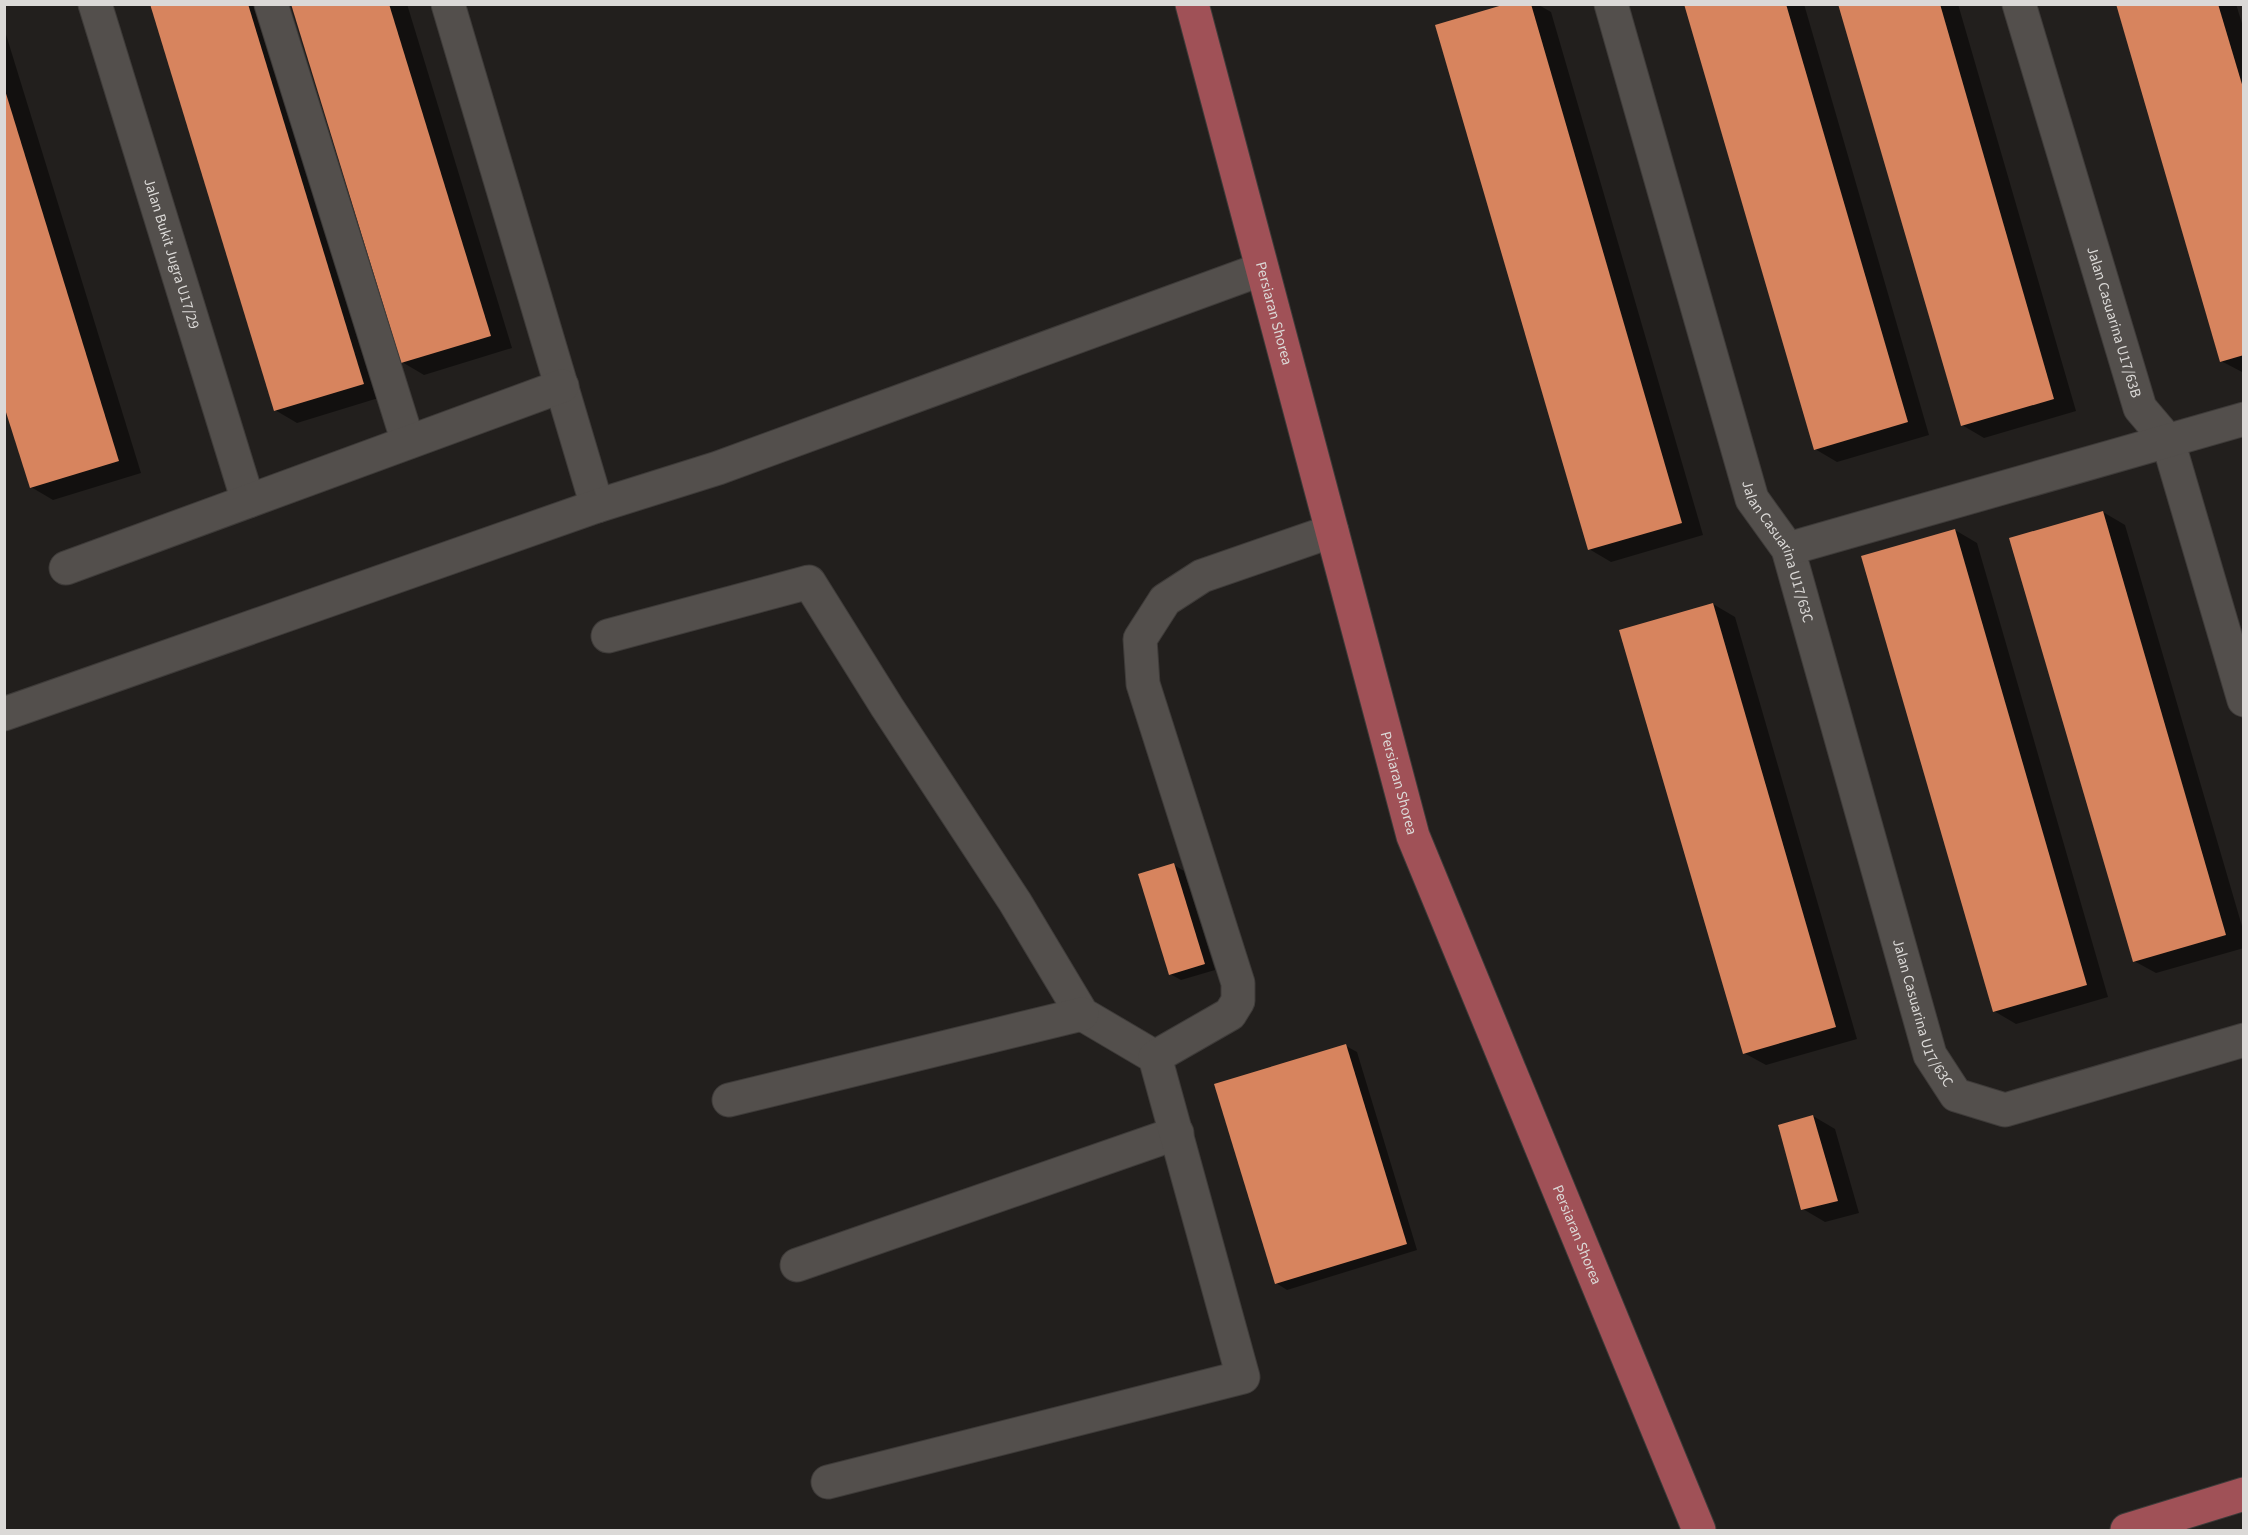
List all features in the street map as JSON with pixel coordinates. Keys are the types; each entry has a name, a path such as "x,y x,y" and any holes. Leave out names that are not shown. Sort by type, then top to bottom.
{"main road":[{"name":"Persiaran Shorea","path":"1192,4 1413,836 1699,1530"},
{"path":"2127,1530 2244,1494"}],"street":[{"name":"Jalan Bukit Jugra U17/29","path":"95,4 248,501"},
{"path":"271,4 408,442"},
{"path":"448,4 597,506"},
{"name":"Jalan Casuarina U17/63C","path":"1611,4 1752,499 1788,549 1930,1055 1956,1095 2005,1110 2244,1040"},
{"name":"Jalan Casuarina U17/63B","path":"2019,4 2140,408 2168,441 2244,700"},
{"path":"4,714 597,506 718,468 1262,269"},
{"path":"66,568 562,386"},
{"path":"1788,549 2244,419"},
{"path":"1155,1057 1230,1014 1238,1001 1238,983 1143,684 1140,639 1165,600 1202,576 1332,531"},
{"path":"608,636 809,582 887,707 1015,902 1082,1014 1155,1057 1243,1377 828,1482"},
{"path":"729,1100 1082,1014"},
{"path":"796,1265 1177,1133"}],"building":[{"path":"150,4 248,4 364,384 274,411"},
{"path":"291,4 389,4 491,336 401,363"},
{"path":"1506,4 1531,4 1682,523 1588,550 1435,25"},
{"path":"1684,4 1786,4 1908,422 1814,450"},
{"path":"1838,4 1940,4 2054,399 1961,426"},
{"path":"2116,4 2218,4 2244,91 2244,355 2220,362"},
{"path":"4,87 119,461 30,488 4,406"},
{"path":"2103,511 2226,935 2133,962 2009,538"},
{"path":"1955,529 2087,985 1993,1012 1861,556"},
{"path":"1713,603 1836,1027 1743,1054 1619,630"},
{"path":"1174,863 1205,964 1169,975 1138,874"},
{"path":"1346,1044 1407,1244 1275,1284 1214,1084"},
{"path":"1813,1115 1838,1201 1801,1210 1778,1125"}]}
